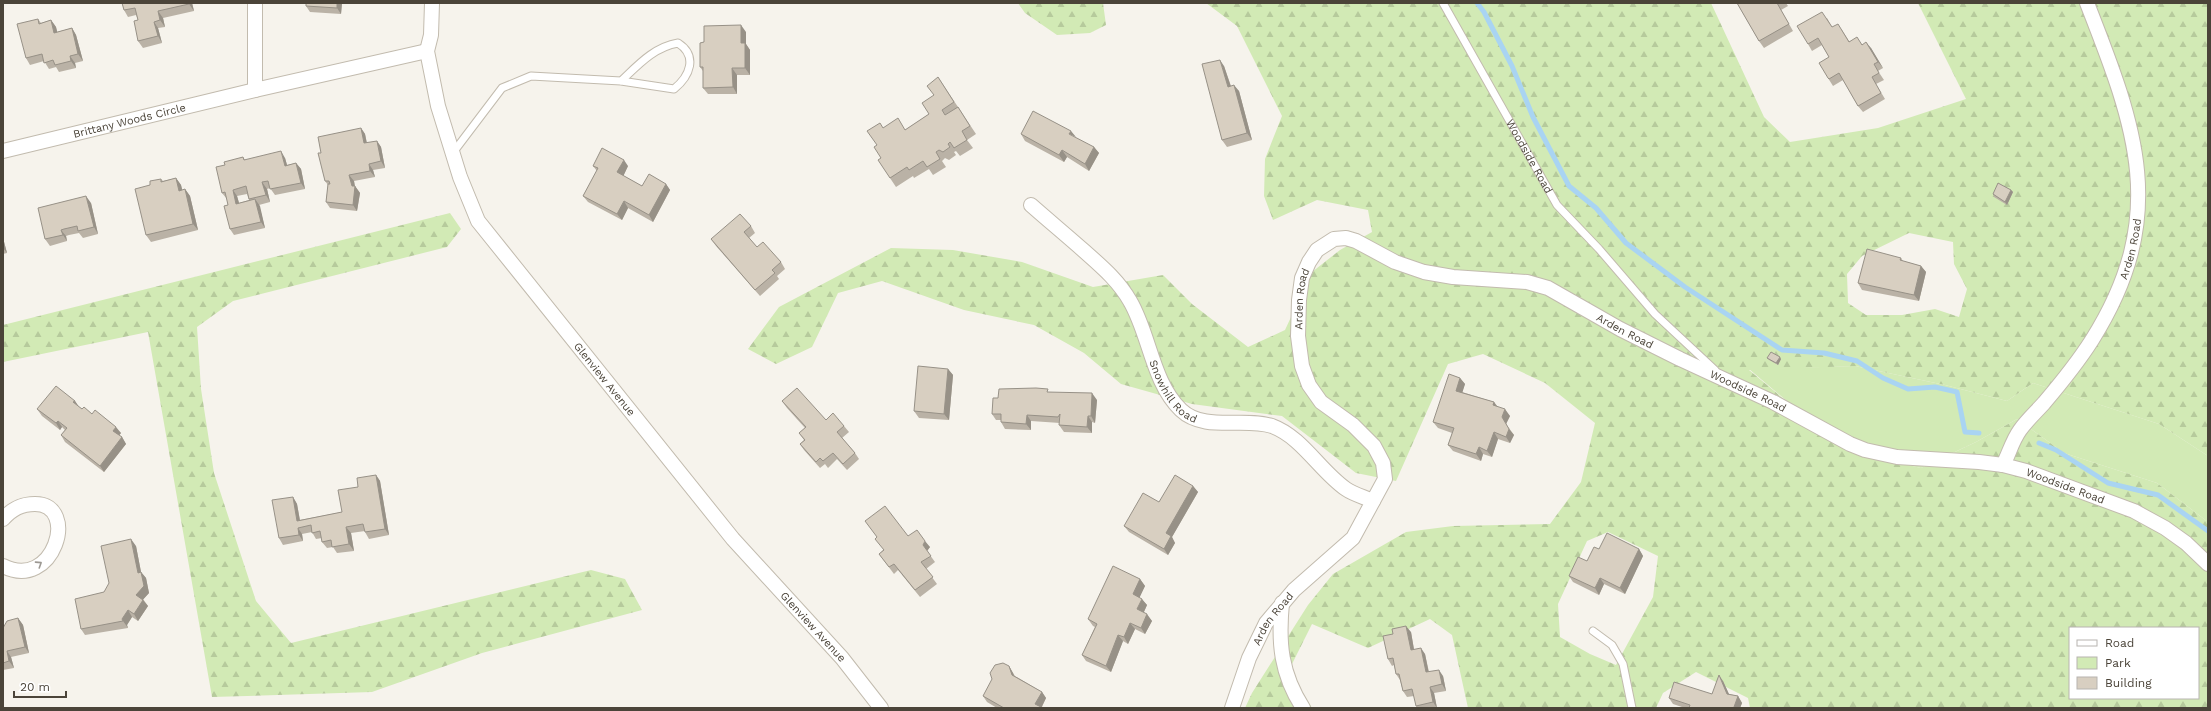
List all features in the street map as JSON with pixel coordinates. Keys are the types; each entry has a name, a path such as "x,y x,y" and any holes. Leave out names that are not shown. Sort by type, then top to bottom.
{"street":[{"path":"255,3 255,90"},
{"name":"Glenview Avenue","path":"432,3 431,35 427,50 438,106 452,154 471,208 489,237 550,309 733,538 842,658 881,708"},
{"name":"Arden Road","path":"2003,465 2020,430 2079,360 2093,339 2118,293 2126,272 2137,227 2139,178 2131,130 2120,90 2087,3"},
{"name":"Brittany Woods Circle","path":"3,151 427,50"},
{"name":"Snowhill Road","path":"1031,204 1114,278 1130,300 1139,319 1160,378 1168,393 1182,411 1194,419 1203,421 1258,423 1282,430 1346,489 1373,501"},
{"name":"Arden Road","path":"1232,708 1255,642 1266,623 1294,590 1353,538 1385,479 1383,463 1374,446 1353,425 1321,402 1308,385 1302,366 1298,336 1298,307 1302,278 1309,262 1317,250 1334,239 1346,238 1356,241 1395,262 1424,272 1453,277 1527,282 1548,288 1620,329 1725,380"},
{"name":"Woodside Road","path":"1725,380 1773,402 1850,444 1865,450 1897,457 2003,465 2026,471 2134,512 2165,528 2186,543 2208,564"},
{"path":"3,519 9,512 23,504 41,504 52,511 59,523 58,537 51,554 40,566 25,571 10,570 3,566"},
{"path":"1282,604 1279,631 1282,659 1303,708"}],"lane":[{"name":"Woodside Road","path":"1443,3 1557,205 1600,249 1655,314 1725,380"},
{"path":"452,154 502,88 531,76 621,81 674,89 681,84 688,71 691,58 686,48 678,43 669,45 651,54 621,81"},
{"path":"1593,631 1612,645 1623,664 1632,708"}],"green space":[{"path":"1018,3 1103,3 1106,25 1090,33 1057,35 1025,13"},
{"path":"1206,3 1711,3 1764,117 1790,142 1878,128 1966,99 1918,3 2208,3 2208,456 2159,424 2033,383 2007,401 1945,385 1855,366 1749,370 1845,450 1921,468 1976,442 2017,419 2064,453 2157,483 2208,522 2208,708 1750,708 1748,698 1696,672 1663,693 1656,708 1468,708 1452,635 1430,619 1368,648 1312,624 1289,670 1312,708 1245,708 1252,693 1308,605 1333,574 1406,532 1453,526 1550,524 1581,482 1595,423 1545,383 1483,354 1448,364 1396,481 1356,473 1282,416 1192,404 1121,384 1084,353 1034,325 964,310 882,281 838,293 812,347 776,364 748,349 779,307 891,248 953,250 1022,262 1093,287 1163,275 1192,304 1248,347 1285,330 1312,272 1340,250 1372,232 1368,210 1317,200 1273,220 1264,196 1265,159 1282,116 1237,26","holes":["1909,233 1953,242 1954,264 1967,289 1959,317 1935,309 1902,315 1866,315 1848,303 1847,274 1862,256","1608,532 1658,556 1653,597 1616,665 1590,654 1560,637 1558,604 1587,541"]},
{"path":"450,213 461,229 447,247 233,301 197,327 201,389 214,473 256,601 291,643 591,570 625,579 642,610 482,653 372,692 212,697 148,332 3,362 3,325"},
{"path":"1855,366 1945,385 2007,401 2033,383 2159,424 2208,456 2208,522 2157,483 2064,453 2017,419 1976,442 1921,468 1845,450 1749,369"}],"building":[{"path":"122,3 189,4 158,11 160,20 154,22 158,36 138,41 134,21 138,20 135,8 124,10"},
{"path":"306,3 337,3 337,8 306,6"},
{"path":"1737,3 1777,3 1789,24 1759,41"},
{"path":"1822,12 1832,27 1838,24 1849,42 1857,37 1862,45 1866,42 1878,62 1874,64 1879,73 1872,77 1881,93 1858,106 1839,73 1829,79 1819,63 1829,57 1818,38 1808,44 1797,26"},
{"path":"38,19 39,24 51,20 54,33 72,28 78,54 70,56 71,61 55,65 53,60 44,63 42,54 26,58 17,24"},
{"path":"741,25 741,43 745,43 745,68 732,68 733,87 703,88 703,67 700,67 700,43 704,42 704,26"},
{"path":"1220,60 1228,87 1234,85 1247,133 1222,140 1202,64"},
{"path":"938,77 954,102 942,110 945,115 958,107 970,126 962,131 967,140 954,148 950,142 948,144 950,147 943,152 939,150 936,152 940,159 927,167 923,161 909,170 907,167 890,178 878,160 881,158 874,147 877,145 867,131 880,123 883,128 898,118 905,130 929,114 922,103 934,95 927,86"},
{"path":"1033,111 1071,131 1069,134 1094,147 1085,164 1062,150 1059,155 1021,134"},
{"path":"361,128 364,143 377,141 381,161 369,164 370,171 349,175 352,186 355,186 353,205 326,202 328,184 330,184 329,181 325,181 318,153 321,153 318,137"},
{"path":"602,148 624,160 617,172 642,186 649,174 666,184 649,215 624,201 617,214 583,196 598,168 593,166"},
{"path":"281,151 285,166 296,163 301,183 270,189 268,181 262,182 266,195 249,199 246,186 233,190 236,204 255,199 261,222 230,229 224,206 228,205 225,192 222,193 216,167 225,165 224,162 243,157 244,160"},
{"path":"176,178 179,191 185,189 193,224 146,235 135,189 150,185 150,181 161,179 161,182"},
{"path":"1998,183 2011,190 2005,202 1993,194"},
{"path":"86,196 94,227 78,231 77,226 64,229 61,230 63,235 45,239 38,208"},
{"path":"740,214 751,226 744,232 757,247 763,242 781,262 772,270 775,273 755,290 711,239"},
{"path":"1867,249 1901,258 1900,260 1921,266 1914,295 1858,283"},
{"path":"1771,352 1780,357 1776,363 1767,358"},
{"path":"918,366 948,369 944,414 914,411"},
{"path":"1449,374 1460,378 1456,391 1494,402 1493,405 1505,409 1502,417 1509,429 1506,437 1494,432 1487,451 1479,447 1476,454 1448,445 1454,428 1433,422"},
{"path":"56,386 75,401 73,402 82,409 84,407 92,414 95,410 116,427 113,431 122,437 100,466 61,435 67,428 58,421 56,423 37,409"},
{"path":"797,388 826,420 833,413 844,426 837,432 855,453 843,464 833,453 823,461 820,458 816,462 800,444 805,440 799,433 806,427 782,401"},
{"path":"999,389 1048,389 1047,392 1092,393 1091,416 1088,416 1087,427 1059,425 1060,414 1058,417 1027,415 1026,424 1001,422 1001,414 992,414 993,398 998,398"},
{"path":"376,475 385,529 365,532 363,524 346,527 349,544 332,547 331,540 322,542 320,531 312,533 311,525 298,528 299,535 279,538 272,500 293,497 297,521 342,512 338,490 358,487 357,478"},
{"path":"1175,475 1193,486 1166,533 1171,536 1164,549 1124,526 1143,493 1159,502"},
{"path":"885,506 908,536 917,530 925,541 923,545 931,556 921,562 933,577 915,590 894,564 889,567 879,554 884,550 875,539 877,537 865,521"},
{"path":"1607,533 1639,549 1620,588 1600,578 1595,588 1569,576 1578,557 1587,561 1594,547 1599,549"},
{"path":"131,539 138,573 141,572 144,586 136,595 143,600 134,614 128,610 122,619 123,621 81,629 75,599 104,592 109,583 101,546"},
{"path":"1113,566 1140,579 1133,594 1142,599 1137,609 1147,614 1141,628 1130,623 1124,637 1118,635 1106,666 1082,655 1097,624 1088,619"},
{"path":"18,618 25,647 7,651 9,661 3,663 3,628 7,621"},
{"path":"1406,626 1411,650 1421,648 1426,672 1439,670 1442,684 1430,687 1433,702 1416,706 1412,689 1403,691 1399,674 1396,674 1393,658 1388,659 1383,636 1393,634 1392,629"},
{"path":"1003,663 1009,666 1012,675 1042,692 1035,704 1043,708 1004,708 983,696 992,679 990,673 995,665"},
{"path":"1719,675 1727,694 1738,696 1734,708 1689,708 1690,705 1669,698 1674,682 1712,694"}],"waterway":[{"path":"1477,3 1484,12 1512,66 1533,117 1569,186 1596,208 1626,243 1685,287 1782,350 1824,353 1857,361 1883,378 1908,389 1935,387 1957,392 1965,432 1979,433"},
{"path":"2039,443 2056,450 2108,483 2158,495 2208,531"}]}
